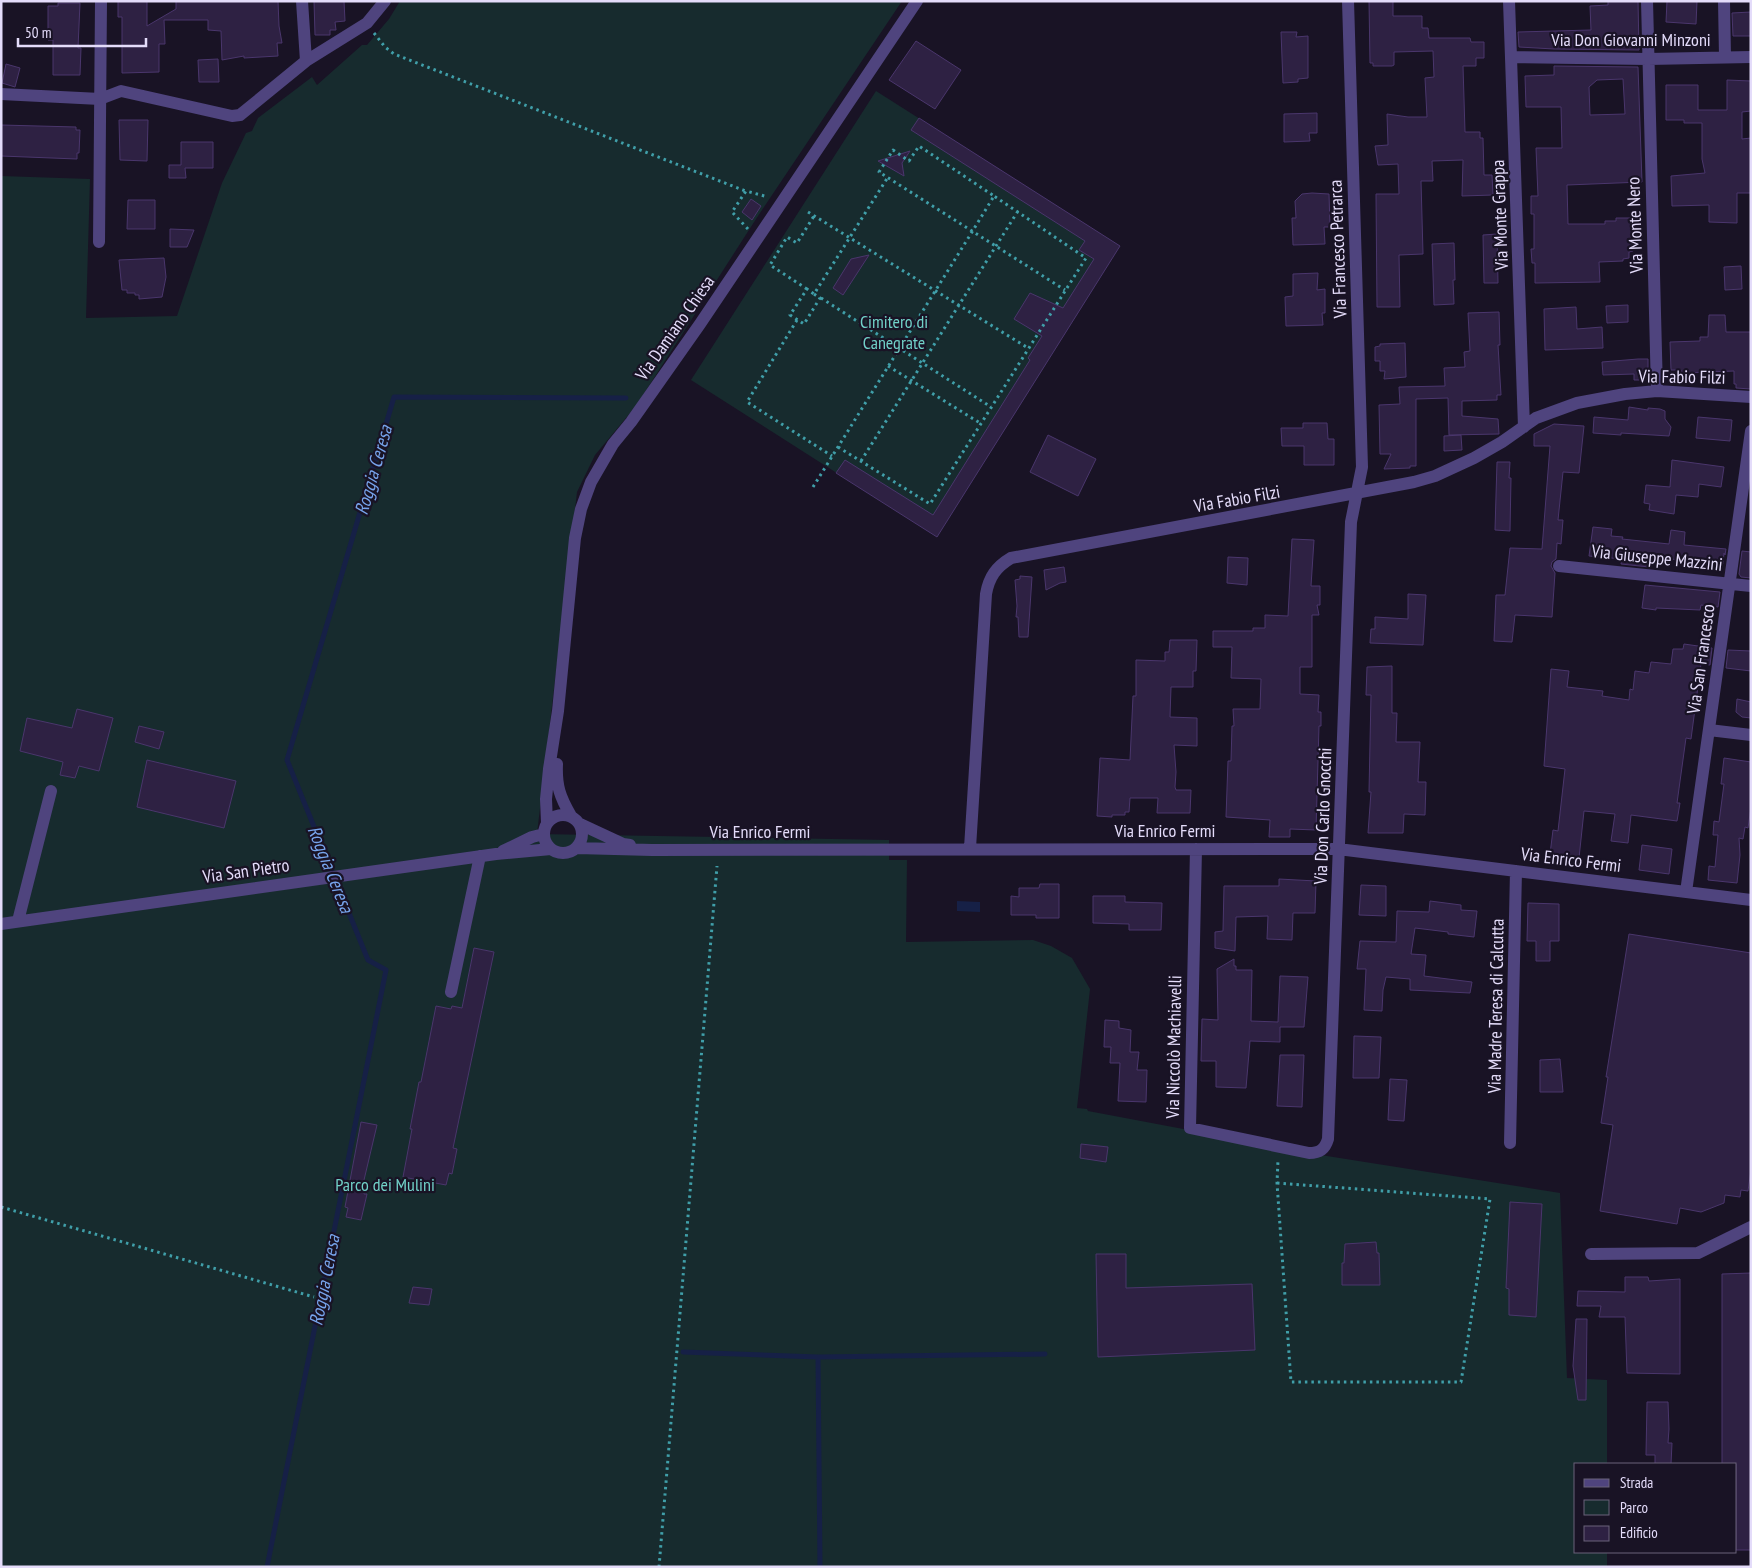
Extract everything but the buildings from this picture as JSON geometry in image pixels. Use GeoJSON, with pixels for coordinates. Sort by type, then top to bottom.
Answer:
{"type":"FeatureCollection","features":[{"type":"Feature","properties":{"kind":"street"},"geometry":{"type":"LineString","coordinates":[[99,242],[101,1]]}},
{"type":"Feature","properties":{"kind":"street"},"geometry":{"type":"LineString","coordinates":[[302,1],[306,61]]}},
{"type":"Feature","properties":{"kind":"street"},"geometry":{"type":"LineString","coordinates":[[1,94],[100,99],[121,91],[232,116],[240,115],[306,61],[367,23],[385,1]]}},
{"type":"Feature","properties":{"kind":"street","name":"Via Damiano Chiesa"},"geometry":{"type":"LineString","coordinates":[[545,829],[549,769],[558,711],[575,538],[581,509],[591,482],[613,444],[631,422],[690,338],[777,202],[917,1]]}},
{"type":"Feature","properties":{"kind":"street","name":"Via Francesco Petrarca"},"geometry":{"type":"LineString","coordinates":[[1348,1],[1362,468],[1357,494]]}},
{"type":"Feature","properties":{"kind":"street","name":"Via Monte Grappa"},"geometry":{"type":"LineString","coordinates":[[1509,1],[1524,427]]}},
{"type":"Feature","properties":{"kind":"street","name":"Via Monte Nero"},"geometry":{"type":"LineString","coordinates":[[1647,1],[1657,391]]}},
{"type":"Feature","properties":{"kind":"street"},"geometry":{"type":"LineString","coordinates":[[1724,1],[1725,58]]}},
{"type":"Feature","properties":{"kind":"street","name":"Via Don Giovanni Minzoni"},"geometry":{"type":"LineString","coordinates":[[1512,57],[1648,59],[1751,57]]}},
{"type":"Feature","properties":{"kind":"street","name":"Via Fabio Filzi"},"geometry":{"type":"LineString","coordinates":[[970,848],[986,594],[991,576],[996,569],[1011,558],[1414,482],[1435,476],[1474,458],[1536,418],[1577,403],[1625,394],[1657,391],[1751,397]]}},
{"type":"Feature","properties":{"kind":"street","name":"Via San Francesco"},"geometry":{"type":"LineString","coordinates":[[1686,892],[1751,431]]}},
{"type":"Feature","properties":{"kind":"street","name":"Via Don Carlo Gnocchi"},"geometry":{"type":"LineString","coordinates":[[1328,1139],[1350,522],[1357,494]]}},
{"type":"Feature","properties":{"kind":"street","name":"Via Giuseppe Mazzini"},"geometry":{"type":"LineString","coordinates":[[1559,566],[1751,586]]}},
{"type":"Feature","properties":{"kind":"street","name":"Via Damiano Chiesa"},"geometry":{"type":"LineString","coordinates":[[558,711],[556,779],[558,792],[576,820]]}},
{"type":"Feature","properties":{"kind":"street"},"geometry":{"type":"LineString","coordinates":[[1709,730],[1751,735]]}},
{"type":"Feature","properties":{"kind":"street"},"geometry":{"type":"LineString","coordinates":[[18,921],[51,791]]}},
{"type":"Feature","properties":{"kind":"street"},"geometry":{"type":"LineString","coordinates":[[576,820],[583,836],[577,848],[562,853],[551,849],[545,840],[545,829],[558,815],[576,820],[623,844],[652,850]]}},
{"type":"Feature","properties":{"kind":"street","name":"Via San Pietro"},"geometry":{"type":"LineString","coordinates":[[496,854],[545,829]]}},
{"type":"Feature","properties":{"kind":"street","name":"Via Enrico Fermi"},"geometry":{"type":"LineString","coordinates":[[577,848],[652,850],[970,848],[1339,850],[1751,900]]}},
{"type":"Feature","properties":{"kind":"street","name":"Via San Pietro"},"geometry":{"type":"LineString","coordinates":[[1,924],[480,856],[551,849]]}},
{"type":"Feature","properties":{"kind":"street","name":"Via Niccolò Machiavelli"},"geometry":{"type":"LineString","coordinates":[[1196,849],[1190,1128],[1278,1147],[1316,1153],[1322,1150],[1328,1139]]}},
{"type":"Feature","properties":{"kind":"street"},"geometry":{"type":"LineString","coordinates":[[451,992],[480,856]]}},
{"type":"Feature","properties":{"kind":"street","name":"Via Madre Teresa di Calcutta"},"geometry":{"type":"LineString","coordinates":[[1510,1143],[1516,871]]}},
{"type":"Feature","properties":{"kind":"street"},"geometry":{"type":"LineString","coordinates":[[1591,1254],[1698,1253],[1751,1226]]}},
{"type":"Feature","properties":{"kind":"path"},"geometry":{"type":"LineString","coordinates":[[367,23],[385,48],[394,54],[777,202]]}},
{"type":"Feature","properties":{"kind":"path"},"geometry":{"type":"LineString","coordinates":[[838,447],[930,504],[1086,258],[919,146],[909,161],[893,150],[879,172],[1065,290]]}},
{"type":"Feature","properties":{"kind":"path"},"geometry":{"type":"LineString","coordinates":[[814,294],[888,177]]}},
{"type":"Feature","properties":{"kind":"path"},"geometry":{"type":"LineString","coordinates":[[746,191],[777,202]]}},
{"type":"Feature","properties":{"kind":"path"},"geometry":{"type":"LineString","coordinates":[[746,191],[732,212],[752,233]]}},
{"type":"Feature","properties":{"kind":"path"},"geometry":{"type":"LineString","coordinates":[[813,487],[994,196]]}},
{"type":"Feature","properties":{"kind":"path"},"geometry":{"type":"LineString","coordinates":[[861,461],[1018,211]]}},
{"type":"Feature","properties":{"kind":"path"},"geometry":{"type":"LineString","coordinates":[[808,212],[1028,348]]}},
{"type":"Feature","properties":{"kind":"path"},"geometry":{"type":"LineString","coordinates":[[814,216],[797,243],[787,237],[770,266],[990,407]]}},
{"type":"Feature","properties":{"kind":"path"},"geometry":{"type":"LineString","coordinates":[[807,289],[790,316],[804,324],[820,298]]}},
{"type":"Feature","properties":{"kind":"path"},"geometry":{"type":"LineString","coordinates":[[797,320],[747,402],[832,456]]}},
{"type":"Feature","properties":{"kind":"path"},"geometry":{"type":"LineString","coordinates":[[888,366],[980,423]]}},
{"type":"Feature","properties":{"kind":"path"},"geometry":{"type":"LineString","coordinates":[[659,1567],[716,866]]}},
{"type":"Feature","properties":{"kind":"path"},"geometry":{"type":"LineString","coordinates":[[1277,1183],[1490,1199],[1461,1382],[1291,1382],[1277,1183],[1278,1147]]}},
{"type":"Feature","properties":{"kind":"path"},"geometry":{"type":"LineString","coordinates":[[1,1207],[314,1298]]}},
{"type":"Feature","properties":{"kind":"green space","name":"Parco dei Mulini"},"geometry":{"type":"Polygon","coordinates":[[[400,1],[902,1],[756,219],[636,406],[595,455],[577,492],[537,834],[889,840],[889,860],[907,860],[906,942],[1033,940],[1051,946],[1072,958],[1090,989],[1077,1108],[1327,1156],[1560,1193],[1567,1378],[1607,1380],[1607,1463],[1574,1463],[1574,1553],[1607,1553],[1607,1567],[1,1567],[1,176],[90,179],[86,318],[177,316],[222,183],[246,133],[252,131],[258,118],[312,77],[317,85],[362,45],[367,45],[389,19],[400,1]]]}},
{"type":"Feature","properties":{"kind":"green space","name":"Cimitero di Canegrate"},"geometry":{"type":"Polygon","coordinates":[[[876,91],[1120,246],[937,537],[691,380],[876,91]]]}},
{"type":"Feature","properties":{"kind":"water"},"geometry":{"type":"Polygon","coordinates":[[[957,901],[980,902],[980,912],[957,911],[957,901]]]}},
{"type":"Feature","properties":{"kind":"waterway","name":"Roggia Ceresa"},"geometry":{"type":"LineString","coordinates":[[267,1567],[386,970],[368,960],[287,760],[394,397],[626,398]]}},
{"type":"Feature","properties":{"kind":"waterway"},"geometry":{"type":"LineString","coordinates":[[683,1352],[818,1357],[1045,1354]]}},
{"type":"Feature","properties":{"kind":"waterway"},"geometry":{"type":"LineString","coordinates":[[818,1357],[820,1567]]}}]}
